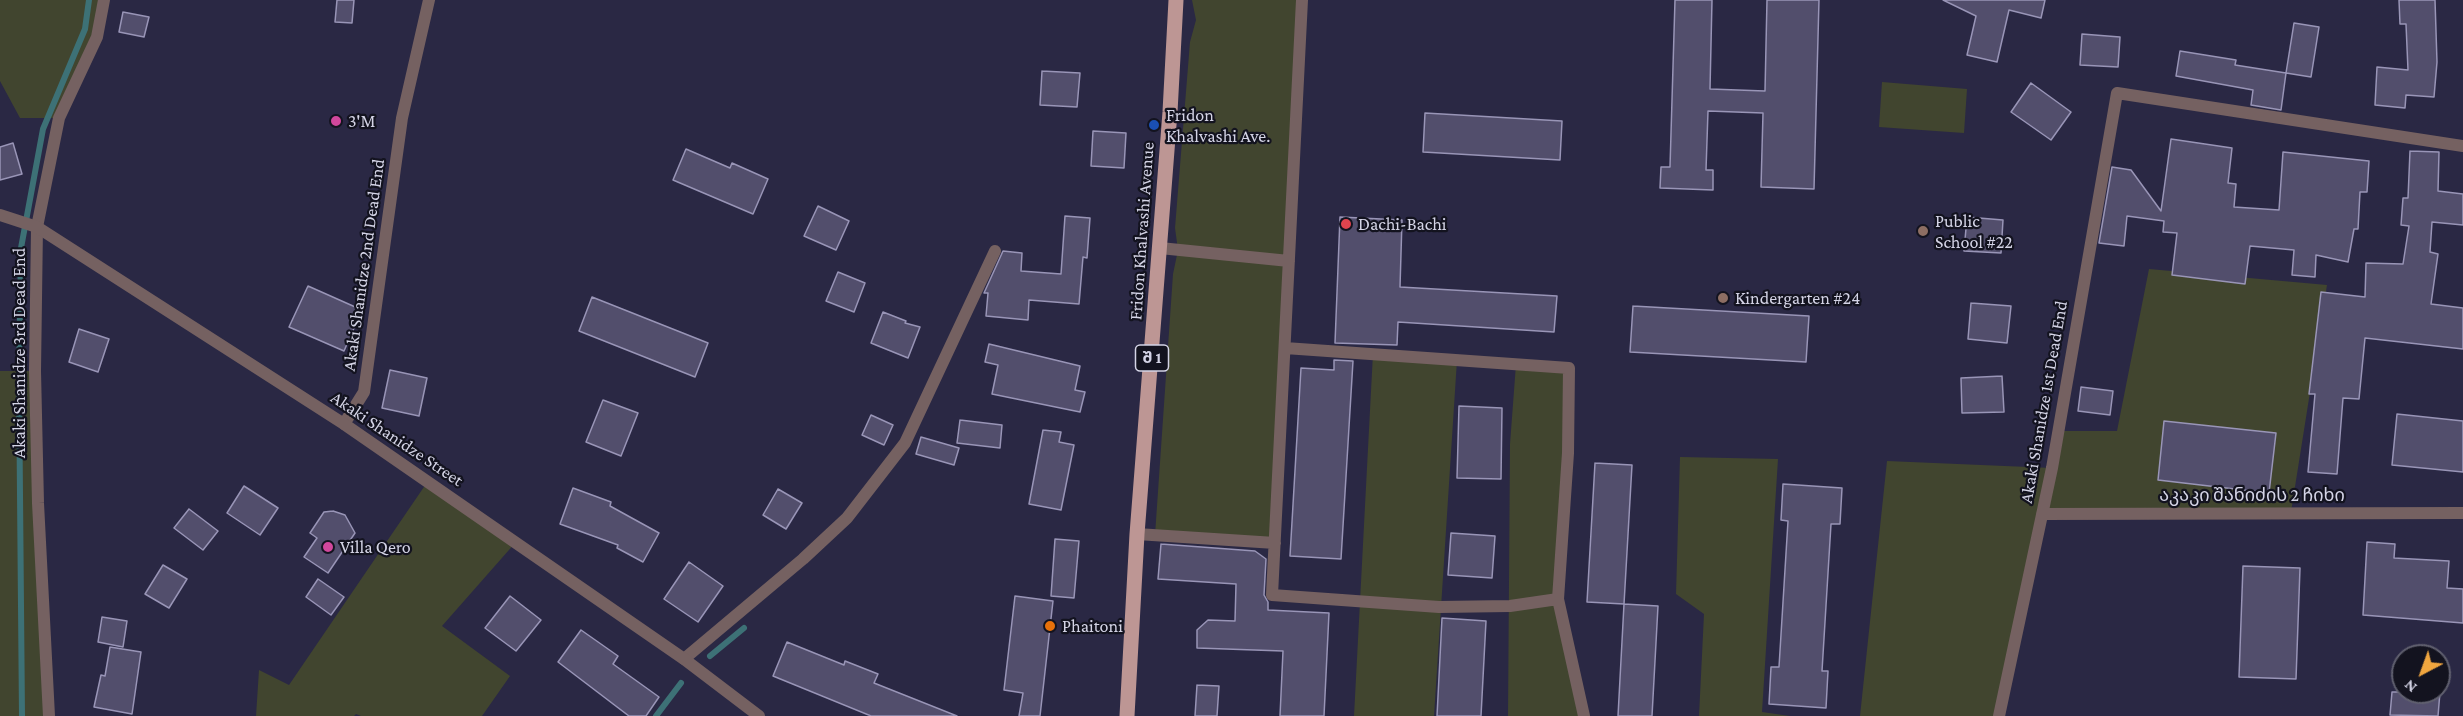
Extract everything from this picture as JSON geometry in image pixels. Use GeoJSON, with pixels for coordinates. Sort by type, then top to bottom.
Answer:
{"type":"FeatureCollection","features":[{"type":"Feature","properties":{"kind":"main road","name":"Fridon Khalvashi Avenue"},"geometry":{"type":"LineString","coordinates":[[1127,716],[1137,534],[1160,248],[1176,0]]}},
{"type":"Feature","properties":{"kind":"street","name":"Akaki Shanidze 3rd Dead End"},"geometry":{"type":"LineString","coordinates":[[49,716],[36,431],[37,227],[59,118],[97,37],[104,0]]}},
{"type":"Feature","properties":{"kind":"street","name":"Akaki Shanidze 2nd Dead End"},"geometry":{"type":"LineString","coordinates":[[344,424],[364,392],[402,118],[429,0]]}},
{"type":"Feature","properties":{"kind":"street"},"geometry":{"type":"LineString","coordinates":[[1302,0],[1272,595],[1439,606],[1510,606],[1558,599]]}},
{"type":"Feature","properties":{"kind":"street","name":"Akaki Shanidze 1st Dead End"},"geometry":{"type":"LineString","coordinates":[[1999,716],[2042,514],[2117,93],[2463,146]]}},
{"type":"Feature","properties":{"kind":"street","name":"Akaki Shanidze Street"},"geometry":{"type":"LineString","coordinates":[[0,215],[37,227],[344,424],[684,659],[759,716]]}},
{"type":"Feature","properties":{"kind":"street"},"geometry":{"type":"LineString","coordinates":[[1160,248],[1289,261]]}},
{"type":"Feature","properties":{"kind":"street"},"geometry":{"type":"LineString","coordinates":[[684,659],[803,559],[847,518],[905,443],[995,251]]}},
{"type":"Feature","properties":{"kind":"street"},"geometry":{"type":"LineString","coordinates":[[1285,348],[1569,368],[1568,453],[1558,599],[1584,716]]}},
{"type":"Feature","properties":{"kind":"street","name":"აკაკი შანიძის 2 ჩიხი"},"geometry":{"type":"LineString","coordinates":[[2042,514],[2463,513]]}},
{"type":"Feature","properties":{"kind":"street"},"geometry":{"type":"LineString","coordinates":[[1137,534],[1275,543]]}},
{"type":"Feature","properties":{"kind":"green space"},"geometry":{"type":"Polygon","coordinates":[[[0,0],[104,0],[97,37],[59,118],[20,118],[0,81],[0,0]]]}},
{"type":"Feature","properties":{"kind":"green space"},"geometry":{"type":"Polygon","coordinates":[[[1192,0],[1302,0],[1275,543],[1155,535],[1173,274],[1178,250],[1175,228],[1190,42],[1196,20],[1192,0]]]}},
{"type":"Feature","properties":{"kind":"green space"},"geometry":{"type":"Polygon","coordinates":[[[1882,82],[1967,89],[1964,133],[1879,127],[1882,82]]]}},
{"type":"Feature","properties":{"kind":"green space"},"geometry":{"type":"Polygon","coordinates":[[[2149,269],[2327,285],[2291,512],[2042,514],[1999,716],[1860,716],[1887,461],[2052,468],[2058,431],[2117,431],[2149,269]]]}},
{"type":"Feature","properties":{"kind":"green space"},"geometry":{"type":"Polygon","coordinates":[[[1373,353],[1457,360],[1434,716],[1354,716],[1373,353]]]}},
{"type":"Feature","properties":{"kind":"green space"},"geometry":{"type":"Polygon","coordinates":[[[1516,364],[1569,368],[1558,599],[1584,716],[1508,716],[1510,444],[1516,364]]]}},
{"type":"Feature","properties":{"kind":"green space"},"geometry":{"type":"Polygon","coordinates":[[[0,371],[35,371],[49,716],[0,716],[0,371]]]}},
{"type":"Feature","properties":{"kind":"green space"},"geometry":{"type":"Polygon","coordinates":[[[1680,457],[1778,459],[1762,712],[1790,716],[1699,716],[1704,614],[1676,594],[1680,457]]]}},
{"type":"Feature","properties":{"kind":"green space"},"geometry":{"type":"Polygon","coordinates":[[[428,481],[516,542],[442,626],[510,676],[482,716],[361,716],[356,714],[354,716],[256,716],[259,670],[289,685],[428,481]]]}},
{"type":"Feature","properties":{"kind":"building"},"geometry":{"type":"Polygon","coordinates":[[[337,0],[354,0],[352,23],[335,22],[337,0]]]}},
{"type":"Feature","properties":{"kind":"building"},"geometry":{"type":"Polygon","coordinates":[[[1675,0],[1712,0],[1710,89],[1765,91],[1767,0],[1819,0],[1814,189],[1761,187],[1763,113],[1708,111],[1706,170],[1713,170],[1713,190],[1660,188],[1661,167],[1670,167],[1675,0]]]}},
{"type":"Feature","properties":{"kind":"building"},"geometry":{"type":"Polygon","coordinates":[[[1943,0],[2045,0],[2041,18],[2009,10],[1997,62],[1967,55],[1976,16],[1943,0]]]}},
{"type":"Feature","properties":{"kind":"building"},"geometry":{"type":"Polygon","coordinates":[[[2399,0],[2435,0],[2437,62],[2434,97],[2406,95],[2405,108],[2375,105],[2377,67],[2408,70],[2406,24],[2400,24],[2399,0]]]}},
{"type":"Feature","properties":{"kind":"building"},"geometry":{"type":"Polygon","coordinates":[[[123,12],[149,17],[144,37],[119,32],[123,12]]]}},
{"type":"Feature","properties":{"kind":"building"},"geometry":{"type":"Polygon","coordinates":[[[2294,23],[2319,27],[2311,77],[2286,73],[2294,23]]]}},
{"type":"Feature","properties":{"kind":"building"},"geometry":{"type":"Polygon","coordinates":[[[2082,34],[2120,37],[2118,67],[2080,65],[2082,34]]]}},
{"type":"Feature","properties":{"kind":"building"},"geometry":{"type":"Polygon","coordinates":[[[2180,51],[2236,60],[2235,65],[2286,73],[2281,110],[2251,105],[2253,90],[2176,76],[2180,51]]]}},
{"type":"Feature","properties":{"kind":"building"},"geometry":{"type":"Polygon","coordinates":[[[1042,71],[1080,73],[1077,107],[1040,105],[1042,71]]]}},
{"type":"Feature","properties":{"kind":"building"},"geometry":{"type":"Polygon","coordinates":[[[2031,83],[2071,112],[2051,140],[2011,112],[2031,83]]]}},
{"type":"Feature","properties":{"kind":"building"},"geometry":{"type":"Polygon","coordinates":[[[1425,113],[1562,121],[1560,160],[1423,152],[1425,113]]]}},
{"type":"Feature","properties":{"kind":"building"},"geometry":{"type":"Polygon","coordinates":[[[1093,131],[1126,133],[1124,168],[1091,166],[1093,131]]]}},
{"type":"Feature","properties":{"kind":"building"},"geometry":{"type":"Polygon","coordinates":[[[2171,139],[2232,148],[2228,183],[2236,184],[2234,207],[2279,210],[2283,152],[2369,161],[2367,192],[2360,192],[2358,229],[2354,229],[2348,262],[2316,255],[2315,277],[2292,275],[2294,250],[2250,246],[2245,284],[2172,275],[2177,233],[2163,232],[2164,221],[2127,216],[2124,246],[2099,243],[2112,167],[2131,170],[2161,211],[2171,139]]]}},
{"type":"Feature","properties":{"kind":"building"},"geometry":{"type":"Polygon","coordinates":[[[13,143],[22,174],[0,180],[0,147],[13,143]]]}},
{"type":"Feature","properties":{"kind":"building"},"geometry":{"type":"Polygon","coordinates":[[[686,149],[730,168],[732,163],[768,179],[753,214],[673,180],[686,149]]]}},
{"type":"Feature","properties":{"kind":"building"},"geometry":{"type":"Polygon","coordinates":[[[2410,151],[2439,152],[2438,191],[2463,194],[2463,225],[2432,222],[2430,252],[2438,254],[2431,304],[2463,308],[2463,349],[2365,338],[2359,399],[2343,398],[2337,474],[2308,472],[2315,394],[2309,394],[2321,292],[2365,297],[2366,263],[2403,264],[2409,226],[2401,225],[2403,198],[2408,198],[2410,151]]]}},
{"type":"Feature","properties":{"kind":"building"},"geometry":{"type":"Polygon","coordinates":[[[818,206],[849,221],[836,250],[804,236],[818,206]]]}},
{"type":"Feature","properties":{"kind":"building"},"geometry":{"type":"Polygon","coordinates":[[[1065,216],[1090,218],[1087,258],[1083,257],[1079,304],[1029,300],[1028,320],[986,316],[988,293],[984,293],[1003,251],[1022,253],[1021,271],[1061,274],[1065,216]]]}},
{"type":"Feature","properties":{"kind":"building"},"geometry":{"type":"Polygon","coordinates":[[[1340,217],[1402,220],[1400,287],[1557,296],[1554,332],[1398,322],[1397,345],[1335,343],[1340,217]]]}},
{"type":"Feature","properties":{"kind":"building"},"geometry":{"type":"Polygon","coordinates":[[[1967,217],[2003,220],[2001,253],[1964,251],[1967,217]]]}},
{"type":"Feature","properties":{"kind":"building"},"geometry":{"type":"Polygon","coordinates":[[[838,272],[865,283],[854,312],[826,301],[838,272]]]}},
{"type":"Feature","properties":{"kind":"building"},"geometry":{"type":"Polygon","coordinates":[[[308,286],[362,310],[344,351],[289,327],[308,286]]]}},
{"type":"Feature","properties":{"kind":"building"},"geometry":{"type":"Polygon","coordinates":[[[592,297],[708,343],[695,377],[579,331],[592,297]]]}},
{"type":"Feature","properties":{"kind":"building"},"geometry":{"type":"Polygon","coordinates":[[[1971,303],[2011,306],[2007,343],[1968,339],[1971,303]]]}},
{"type":"Feature","properties":{"kind":"building"},"geometry":{"type":"Polygon","coordinates":[[[1633,306],[1809,316],[1806,362],[1630,352],[1633,306]]]}},
{"type":"Feature","properties":{"kind":"building"},"geometry":{"type":"Polygon","coordinates":[[[883,312],[906,321],[905,323],[920,327],[908,358],[871,343],[883,312]]]}},
{"type":"Feature","properties":{"kind":"building"},"geometry":{"type":"Polygon","coordinates":[[[79,329],[109,339],[98,372],[69,362],[79,329]]]}},
{"type":"Feature","properties":{"kind":"building"},"geometry":{"type":"Polygon","coordinates":[[[989,344],[1080,366],[1075,390],[1085,392],[1080,412],[992,394],[998,365],[985,362],[989,344]]]}},
{"type":"Feature","properties":{"kind":"building"},"geometry":{"type":"Polygon","coordinates":[[[1334,360],[1353,361],[1341,559],[1290,556],[1301,368],[1334,370],[1334,360]]]}},
{"type":"Feature","properties":{"kind":"building"},"geometry":{"type":"Polygon","coordinates":[[[390,370],[427,378],[419,416],[382,408],[390,370]]]}},
{"type":"Feature","properties":{"kind":"building"},"geometry":{"type":"Polygon","coordinates":[[[2002,376],[2004,412],[1962,413],[1961,378],[2002,376]]]}},
{"type":"Feature","properties":{"kind":"building"},"geometry":{"type":"Polygon","coordinates":[[[2081,387],[2113,391],[2110,415],[2078,411],[2081,387]]]}},
{"type":"Feature","properties":{"kind":"building"},"geometry":{"type":"Polygon","coordinates":[[[603,400],[638,413],[621,456],[586,442],[603,400]]]}},
{"type":"Feature","properties":{"kind":"building"},"geometry":{"type":"Polygon","coordinates":[[[1459,406],[1502,408],[1501,479],[1457,478],[1459,406]]]}},
{"type":"Feature","properties":{"kind":"building"},"geometry":{"type":"Polygon","coordinates":[[[2397,414],[2463,421],[2463,472],[2392,465],[2397,414]]]}},
{"type":"Feature","properties":{"kind":"building"},"geometry":{"type":"Polygon","coordinates":[[[871,415],[893,425],[884,445],[862,435],[871,415]]]}},
{"type":"Feature","properties":{"kind":"building"},"geometry":{"type":"Polygon","coordinates":[[[960,420],[1002,425],[1000,448],[957,443],[960,420]]]}},
{"type":"Feature","properties":{"kind":"building"},"geometry":{"type":"Polygon","coordinates":[[[2164,421],[2276,433],[2269,493],[2158,480],[2164,421]]]}},
{"type":"Feature","properties":{"kind":"building"},"geometry":{"type":"Polygon","coordinates":[[[1043,430],[1061,432],[1059,442],[1074,445],[1061,510],[1029,504],[1043,430]]]}},
{"type":"Feature","properties":{"kind":"building"},"geometry":{"type":"Polygon","coordinates":[[[921,437],[959,448],[954,465],[916,454],[921,437]]]}},
{"type":"Feature","properties":{"kind":"building"},"geometry":{"type":"Polygon","coordinates":[[[1595,463],[1632,465],[1624,604],[1587,602],[1595,463]]]}},
{"type":"Feature","properties":{"kind":"building"},"geometry":{"type":"Polygon","coordinates":[[[1783,484],[1842,488],[1840,524],[1831,524],[1822,671],[1828,671],[1826,708],[1769,704],[1771,667],[1779,667],[1788,521],[1781,520],[1783,484]]]}},
{"type":"Feature","properties":{"kind":"building"},"geometry":{"type":"Polygon","coordinates":[[[244,486],[278,508],[260,535],[227,513],[244,486]]]}},
{"type":"Feature","properties":{"kind":"building"},"geometry":{"type":"Polygon","coordinates":[[[573,488],[611,502],[610,506],[659,533],[643,562],[617,548],[618,545],[560,524],[573,488]]]}},
{"type":"Feature","properties":{"kind":"building"},"geometry":{"type":"Polygon","coordinates":[[[778,489],[802,503],[786,529],[763,515],[778,489]]]}},
{"type":"Feature","properties":{"kind":"building"},"geometry":{"type":"Polygon","coordinates":[[[189,509],[218,531],[203,550],[174,528],[189,509]]]}},
{"type":"Feature","properties":{"kind":"building","name":"Villa Qero"},"geometry":{"type":"Polygon","coordinates":[[[333,511],[345,515],[355,533],[328,573],[304,557],[317,538],[310,533],[324,512],[333,511]]]}},
{"type":"Feature","properties":{"kind":"building"},"geometry":{"type":"Polygon","coordinates":[[[1451,533],[1495,536],[1492,578],[1448,575],[1451,533]]]}},
{"type":"Feature","properties":{"kind":"building"},"geometry":{"type":"Polygon","coordinates":[[[1055,539],[1079,541],[1074,598],[1051,596],[1055,539]]]}},
{"type":"Feature","properties":{"kind":"building"},"geometry":{"type":"Polygon","coordinates":[[[2367,542],[2395,544],[2394,558],[2449,561],[2447,588],[2463,589],[2463,623],[2363,615],[2367,542]]]}},
{"type":"Feature","properties":{"kind":"building"},"geometry":{"type":"Polygon","coordinates":[[[1161,544],[1255,551],[1266,559],[1264,595],[1268,602],[1268,610],[1329,613],[1324,716],[1280,716],[1283,651],[1197,648],[1197,630],[1208,620],[1235,621],[1236,584],[1158,579],[1161,544]]]}},
{"type":"Feature","properties":{"kind":"building"},"geometry":{"type":"Polygon","coordinates":[[[689,562],[723,586],[698,622],[664,599],[689,562]]]}},
{"type":"Feature","properties":{"kind":"building"},"geometry":{"type":"Polygon","coordinates":[[[163,565],[187,579],[169,608],[145,594],[163,565]]]}},
{"type":"Feature","properties":{"kind":"building"},"geometry":{"type":"Polygon","coordinates":[[[2243,566],[2300,568],[2296,679],[2239,677],[2243,566]]]}},
{"type":"Feature","properties":{"kind":"building"},"geometry":{"type":"Polygon","coordinates":[[[318,579],[344,597],[331,615],[306,597],[318,579]]]}},
{"type":"Feature","properties":{"kind":"building"},"geometry":{"type":"Polygon","coordinates":[[[510,596],[541,620],[516,651],[485,628],[510,596]]]}},
{"type":"Feature","properties":{"kind":"building"},"geometry":{"type":"Polygon","coordinates":[[[1015,596],[1053,601],[1040,716],[1019,716],[1023,693],[1004,690],[1015,596]]]}},
{"type":"Feature","properties":{"kind":"building"},"geometry":{"type":"Polygon","coordinates":[[[1624,604],[1658,606],[1652,716],[1618,716],[1624,604]]]}},
{"type":"Feature","properties":{"kind":"building"},"geometry":{"type":"Polygon","coordinates":[[[102,617],[127,621],[123,647],[98,642],[102,617]]]}},
{"type":"Feature","properties":{"kind":"building"},"geometry":{"type":"Polygon","coordinates":[[[1442,618],[1486,621],[1481,716],[1437,716],[1442,618]]]}},
{"type":"Feature","properties":{"kind":"building"},"geometry":{"type":"Polygon","coordinates":[[[581,630],[618,656],[613,664],[659,697],[646,716],[629,716],[558,662],[581,630]]]}},
{"type":"Feature","properties":{"kind":"building"},"geometry":{"type":"Polygon","coordinates":[[[787,642],[844,665],[845,661],[878,674],[874,683],[957,716],[871,716],[773,676],[787,642]]]}},
{"type":"Feature","properties":{"kind":"building"},"geometry":{"type":"Polygon","coordinates":[[[110,647],[141,652],[132,714],[94,707],[101,675],[105,676],[110,647]]]}},
{"type":"Feature","properties":{"kind":"building"},"geometry":{"type":"Polygon","coordinates":[[[1197,685],[1219,686],[1217,716],[1195,716],[1197,685]]]}},
{"type":"Feature","properties":{"kind":"building"},"geometry":{"type":"Polygon","coordinates":[[[2391,704],[2439,704],[2438,716],[2390,715],[2391,704]]]}},
{"type":"Feature","properties":{"kind":"waterway"},"geometry":{"type":"LineString","coordinates":[[22,716],[19,383],[21,248],[43,129],[85,29],[89,0]]}},
{"type":"Feature","properties":{"kind":"waterway"},"geometry":{"type":"LineString","coordinates":[[710,656],[744,628]]}},
{"type":"Feature","properties":{"kind":"waterway"},"geometry":{"type":"LineString","coordinates":[[656,716],[681,683]]}},
{"type":"Feature","properties":{"kind":"place","name":"3'M"},"geometry":{"type":"Point","coordinates":[336,121]}},
{"type":"Feature","properties":{"kind":"place","name":"Fridon Khalvashi Ave."},"geometry":{"type":"Point","coordinates":[1154,125]}},
{"type":"Feature","properties":{"kind":"place","name":"Dachi-Bachi"},"geometry":{"type":"Point","coordinates":[1346,224]}},
{"type":"Feature","properties":{"kind":"place","name":"Public School #22"},"geometry":{"type":"Point","coordinates":[1923,231]}},
{"type":"Feature","properties":{"kind":"place","name":"Kindergarten #24"},"geometry":{"type":"Point","coordinates":[1723,298]}},
{"type":"Feature","properties":{"kind":"place","name":"Villa Qero"},"geometry":{"type":"Point","coordinates":[328,547]}},
{"type":"Feature","properties":{"kind":"place","name":"Phaitoni"},"geometry":{"type":"Point","coordinates":[1050,626]}}]}
